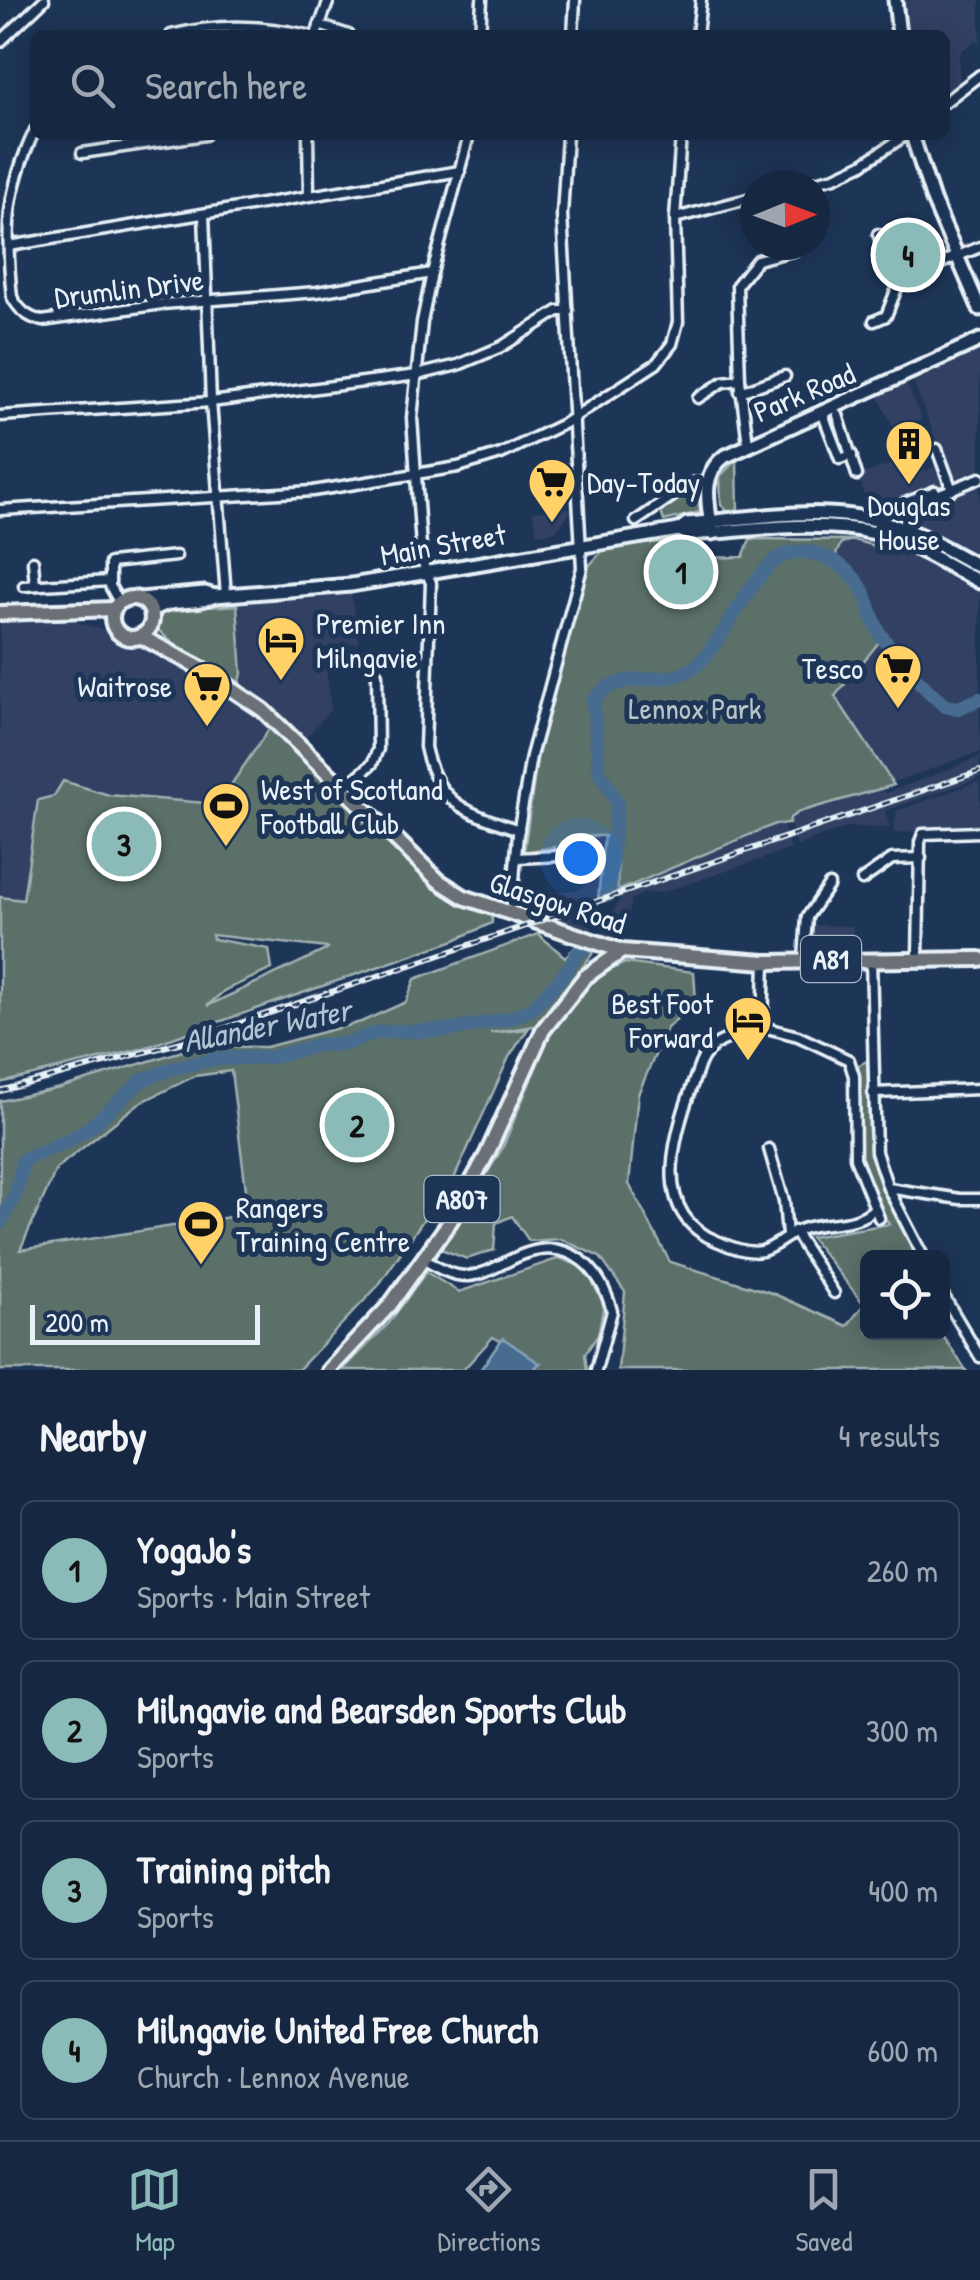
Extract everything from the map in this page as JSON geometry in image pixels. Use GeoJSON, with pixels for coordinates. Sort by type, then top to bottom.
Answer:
{"type":"FeatureCollection","features":[{"type":"Feature","properties":{"kind":"main road"},"geometry":{"type":"LineString","coordinates":[[895,0],[898,30]]}},
{"type":"Feature","properties":{"kind":"main road"},"geometry":{"type":"LineString","coordinates":[[911,140],[980,309]]}},
{"type":"Feature","properties":{"kind":"main road","name":"Park Road"},"geometry":{"type":"LineString","coordinates":[[707,482],[718,461],[748,444],[980,340]]}},
{"type":"Feature","properties":{"kind":"main road"},"geometry":{"type":"LineString","coordinates":[[707,482],[712,527]]}},
{"type":"Feature","properties":{"kind":"main road","name":"Main Street"},"geometry":{"type":"LineString","coordinates":[[147,625],[162,602],[351,586],[679,530],[687,524],[838,528],[913,540]]}},
{"type":"Feature","properties":{"kind":"main road"},"geometry":{"type":"LineString","coordinates":[[913,540],[980,568]]}},
{"type":"Feature","properties":{"kind":"main road"},"geometry":{"type":"LineString","coordinates":[[913,540],[980,582]]}},
{"type":"Feature","properties":{"kind":"main road","name":"Main Street"},"geometry":{"type":"LineString","coordinates":[[140,600],[205,592],[220,596]]}},
{"type":"Feature","properties":{"kind":"main road"},"geometry":{"type":"LineString","coordinates":[[0,613],[115,611],[131,598],[140,600]]}},
{"type":"Feature","properties":{"kind":"main road","name":"A81"},"geometry":{"type":"LineString","coordinates":[[115,611],[122,636],[147,625],[140,600]]}},
{"type":"Feature","properties":{"kind":"main road","name":"Glasgow Road"},"geometry":{"type":"LineString","coordinates":[[147,625],[155,642],[244,695],[452,892],[622,951],[765,962],[980,959]]}},
{"type":"Feature","properties":{"kind":"main road","name":"A807"},"geometry":{"type":"LineString","coordinates":[[329,1370],[390,1305],[425,1260],[488,1154],[535,1043],[584,977],[622,951]]}},
{"type":"Feature","properties":{"kind":"street"},"geometry":{"type":"LineString","coordinates":[[0,42],[44,0]]}},
{"type":"Feature","properties":{"kind":"street"},"geometry":{"type":"LineString","coordinates":[[318,30],[329,0]]}},
{"type":"Feature","properties":{"kind":"street"},"geometry":{"type":"LineString","coordinates":[[480,30],[482,0]]}},
{"type":"Feature","properties":{"kind":"street"},"geometry":{"type":"LineString","coordinates":[[574,30],[575,0]]}},
{"type":"Feature","properties":{"kind":"street"},"geometry":{"type":"LineString","coordinates":[[698,30],[701,0]]}},
{"type":"Feature","properties":{"kind":"street"},"geometry":{"type":"LineString","coordinates":[[319,25],[334,30]]}},
{"type":"Feature","properties":{"kind":"street"},"geometry":{"type":"LineString","coordinates":[[193,30],[247,26],[274,30]]}},
{"type":"Feature","properties":{"kind":"street"},"geometry":{"type":"LineString","coordinates":[[950,98],[980,74]]}},
{"type":"Feature","properties":{"kind":"street","name":"Drumlin Drive"},"geometry":{"type":"LineString","coordinates":[[31,140],[12,190],[12,297],[24,313],[42,321],[317,292],[432,273]]}},
{"type":"Feature","properties":{"kind":"street"},"geometry":{"type":"LineString","coordinates":[[131,146],[133,140]]}},
{"type":"Feature","properties":{"kind":"street"},"geometry":{"type":"LineString","coordinates":[[82,153],[171,140]]}},
{"type":"Feature","properties":{"kind":"street"},"geometry":{"type":"LineString","coordinates":[[308,140],[309,196]]}},
{"type":"Feature","properties":{"kind":"street"},"geometry":{"type":"LineString","coordinates":[[468,140],[424,306],[412,418],[422,561],[431,583],[425,747],[430,770],[454,804],[518,830]]}},
{"type":"Feature","properties":{"kind":"street"},"geometry":{"type":"LineString","coordinates":[[512,903],[518,830],[531,756],[582,568],[562,215],[567,140]]}},
{"type":"Feature","properties":{"kind":"street"},"geometry":{"type":"LineString","coordinates":[[0,510],[313,491],[458,467],[502,454],[575,417],[656,364],[672,344],[678,322],[675,218],[681,140]]}},
{"type":"Feature","properties":{"kind":"street"},"geometry":{"type":"LineString","coordinates":[[830,178],[861,165],[901,140]]}},
{"type":"Feature","properties":{"kind":"street"},"geometry":{"type":"LineString","coordinates":[[9,246],[460,171]]}},
{"type":"Feature","properties":{"kind":"street"},"geometry":{"type":"LineString","coordinates":[[675,218],[740,202]]}},
{"type":"Feature","properties":{"kind":"street"},"geometry":{"type":"LineString","coordinates":[[204,214],[220,596]]}},
{"type":"Feature","properties":{"kind":"street"},"geometry":{"type":"LineString","coordinates":[[878,234],[894,274],[902,281]]}},
{"type":"Feature","properties":{"kind":"street"},"geometry":{"type":"LineString","coordinates":[[874,321],[888,320],[902,281],[980,247]]}},
{"type":"Feature","properties":{"kind":"street"},"geometry":{"type":"LineString","coordinates":[[748,444],[740,392],[738,280],[759,260]]}},
{"type":"Feature","properties":{"kind":"street"},"geometry":{"type":"LineString","coordinates":[[0,416],[211,402],[417,375],[501,347],[558,311],[568,311]]}},
{"type":"Feature","properties":{"kind":"street"},"geometry":{"type":"LineString","coordinates":[[740,392],[785,376]]}},
{"type":"Feature","properties":{"kind":"street"},"geometry":{"type":"LineString","coordinates":[[698,398],[723,382],[740,380]]}},
{"type":"Feature","properties":{"kind":"street"},"geometry":{"type":"LineString","coordinates":[[822,412],[840,459],[852,454]]}},
{"type":"Feature","properties":{"kind":"street"},"geometry":{"type":"LineString","coordinates":[[838,415],[857,475]]}},
{"type":"Feature","properties":{"kind":"street"},"geometry":{"type":"LineString","coordinates":[[937,449],[952,490]]}},
{"type":"Feature","properties":{"kind":"street"},"geometry":{"type":"LineString","coordinates":[[903,504],[935,490],[938,497],[980,478]]}},
{"type":"Feature","properties":{"kind":"street"},"geometry":{"type":"LineString","coordinates":[[636,522],[692,484],[707,482]]}},
{"type":"Feature","properties":{"kind":"street"},"geometry":{"type":"LineString","coordinates":[[115,611],[109,567],[115,560],[176,556]]}},
{"type":"Feature","properties":{"kind":"street"},"geometry":{"type":"LineString","coordinates":[[33,561],[35,585]]}},
{"type":"Feature","properties":{"kind":"street"},"geometry":{"type":"LineString","coordinates":[[24,586],[110,581]]}},
{"type":"Feature","properties":{"kind":"street"},"geometry":{"type":"LineString","coordinates":[[344,788],[372,764],[378,749],[377,674]]}},
{"type":"Feature","properties":{"kind":"street"},"geometry":{"type":"LineString","coordinates":[[918,959],[923,834],[980,832]]}},
{"type":"Feature","properties":{"kind":"street"},"geometry":{"type":"LineString","coordinates":[[565,844],[565,856]]}},
{"type":"Feature","properties":{"kind":"street"},"geometry":{"type":"LineString","coordinates":[[516,858],[582,855]]}},
{"type":"Feature","properties":{"kind":"street"},"geometry":{"type":"LineString","coordinates":[[862,880],[892,860],[921,858]]}},
{"type":"Feature","properties":{"kind":"street"},"geometry":{"type":"LineString","coordinates":[[804,960],[807,917],[829,885]]}},
{"type":"Feature","properties":{"kind":"street"},"geometry":{"type":"LineString","coordinates":[[872,959],[876,1152],[888,1188],[920,1250]]}},
{"type":"Feature","properties":{"kind":"street"},"geometry":{"type":"LineString","coordinates":[[762,1027],[765,962]]}},
{"type":"Feature","properties":{"kind":"street"},"geometry":{"type":"LineString","coordinates":[[875,1208],[860,1219],[815,1225],[790,1234],[762,1250],[742,1250],[718,1242],[690,1225],[677,1204],[674,1189],[675,1136],[704,1054],[714,1044],[762,1027],[798,1036],[849,1060],[854,1076],[855,1158],[875,1208],[879,1218]]}},
{"type":"Feature","properties":{"kind":"street"},"geometry":{"type":"LineString","coordinates":[[873,1093],[980,1089]]}},
{"type":"Feature","properties":{"kind":"street"},"geometry":{"type":"LineString","coordinates":[[768,1149],[790,1234],[834,1293]]}},
{"type":"Feature","properties":{"kind":"street"},"geometry":{"type":"LineString","coordinates":[[888,1188],[950,1198],[980,1198]]}},
{"type":"Feature","properties":{"kind":"street"},"geometry":{"type":"LineString","coordinates":[[425,1260],[450,1274],[466,1276],[541,1249],[556,1248],[574,1254],[592,1268],[612,1311],[596,1370]]}},
{"type":"Feature","properties":{"kind":"street"},"geometry":{"type":"LineString","coordinates":[[950,1306],[980,1356]]}},
{"type":"Feature","properties":{"kind":"shaded area"},"geometry":{"type":"Polygon","coordinates":[[[905,0],[980,0],[980,43],[976,41],[962,50],[960,83],[950,91],[950,30],[908,30],[905,0]]]}},
{"type":"Feature","properties":{"kind":"shaded area"},"geometry":{"type":"Polygon","coordinates":[[[980,349],[980,752],[894,782],[834,696],[880,641],[835,557],[841,543],[853,540],[857,510],[867,509],[859,475],[907,459],[914,475],[945,463],[911,376],[980,349]]]}},
{"type":"Feature","properties":{"kind":"shaded area"},"geometry":{"type":"Polygon","coordinates":[[[906,383],[922,419],[895,430],[878,396],[906,383]]]}},
{"type":"Feature","properties":{"kind":"shaded area"},"geometry":{"type":"Polygon","coordinates":[[[570,508],[555,532],[537,534],[533,511],[570,508]]]}},
{"type":"Feature","properties":{"kind":"shaded area"},"geometry":{"type":"Polygon","coordinates":[[[349,579],[359,643],[324,648],[331,709],[302,742],[240,682],[236,590],[349,579]]]}},
{"type":"Feature","properties":{"kind":"shaded area"},"geometry":{"type":"Polygon","coordinates":[[[59,617],[108,631],[148,649],[271,726],[219,804],[109,795],[63,781],[54,796],[38,800],[23,900],[0,897],[0,619],[59,617]]]}},
{"type":"Feature","properties":{"kind":"shaded area"},"geometry":{"type":"Polygon","coordinates":[[[980,757],[980,778],[885,811],[890,828],[847,827],[797,846],[789,821],[799,813],[880,789],[886,793],[980,757]]]}},
{"type":"Feature","properties":{"kind":"shaded area"},"geometry":{"type":"Polygon","coordinates":[[[980,781],[980,829],[894,833],[896,811],[980,781]]]}},
{"type":"Feature","properties":{"kind":"shaded area"},"geometry":{"type":"Polygon","coordinates":[[[775,824],[783,826],[791,849],[661,893],[645,893],[632,899],[623,941],[601,935],[620,898],[618,891],[775,824]]]}},
{"type":"Feature","properties":{"kind":"shaded area"},"geometry":{"type":"Polygon","coordinates":[[[581,836],[604,836],[598,899],[592,901],[594,907],[598,906],[590,932],[519,907],[519,900],[536,892],[585,886],[581,836]]]}},
{"type":"Feature","properties":{"kind":"shaded area"},"geometry":{"type":"Polygon","coordinates":[[[604,836],[616,842],[618,891],[598,899],[604,836]]]}},
{"type":"Feature","properties":{"kind":"shaded area"},"geometry":{"type":"Polygon","coordinates":[[[812,925],[853,926],[853,949],[809,949],[812,925]]]}},
{"type":"Feature","properties":{"kind":"shaded area"},"geometry":{"type":"Polygon","coordinates":[[[503,1338],[540,1363],[533,1370],[480,1370],[503,1338]]]}},
{"type":"Feature","properties":{"kind":"green space"},"geometry":{"type":"Polygon","coordinates":[[[737,459],[738,511],[728,512],[721,505],[720,476],[737,459]]]}},
{"type":"Feature","properties":{"kind":"green space"},"geometry":{"type":"Polygon","coordinates":[[[693,488],[698,489],[700,512],[664,521],[661,512],[693,488]]]}},
{"type":"Feature","properties":{"kind":"green space","name":"Lennox Park"},"geometry":{"type":"Polygon","coordinates":[[[691,538],[696,558],[743,557],[750,539],[853,540],[841,543],[835,557],[862,580],[880,641],[835,696],[894,785],[799,812],[790,818],[789,824],[775,824],[618,891],[616,841],[604,836],[582,836],[585,865],[581,866],[580,845],[573,851],[568,842],[562,842],[561,850],[555,853],[554,847],[524,852],[537,759],[587,568],[604,549],[691,538]]]}},
{"type":"Feature","properties":{"kind":"green space"},"geometry":{"type":"Polygon","coordinates":[[[237,605],[240,682],[179,649],[157,629],[158,613],[163,610],[237,605]]]}},
{"type":"Feature","properties":{"kind":"green space","name":"West of Scotland Football Club"},"geometry":{"type":"Polygon","coordinates":[[[271,726],[443,891],[461,905],[492,915],[492,923],[455,940],[141,1049],[0,1083],[0,897],[23,900],[38,800],[54,796],[63,781],[109,795],[218,804],[271,726]],[[212,935],[213,939],[269,949],[272,969],[225,990],[207,1006],[328,949],[212,935]]]}},
{"type":"Feature","properties":{"kind":"green space"},"geometry":{"type":"Polygon","coordinates":[[[538,934],[565,957],[579,944],[596,949],[540,1025],[490,1033],[528,1029],[509,1057],[452,1183],[426,1187],[441,1194],[378,1286],[298,1370],[0,1370],[0,1101],[60,1088],[199,1046],[266,1047],[361,1022],[406,1002],[415,979],[538,934]],[[231,1071],[195,1076],[138,1104],[57,1168],[20,1250],[249,1214],[231,1071]]]}},
{"type":"Feature","properties":{"kind":"green space"},"geometry":{"type":"Polygon","coordinates":[[[625,963],[694,972],[696,1001],[667,1028],[638,1094],[629,1184],[670,1262],[772,1293],[847,1326],[860,1309],[860,1340],[946,1340],[966,1370],[618,1370],[625,1292],[600,1257],[561,1239],[529,1241],[512,1216],[496,1223],[494,1250],[467,1259],[441,1249],[502,1149],[550,1034],[594,977],[625,963]]]}},
{"type":"Feature","properties":{"kind":"green space"},"geometry":{"type":"Polygon","coordinates":[[[867,1061],[869,1132],[876,1171],[914,1250],[860,1250],[860,1299],[810,1237],[889,1224],[869,1186],[860,1148],[857,1066],[867,1061]]]}},
{"type":"Feature","properties":{"kind":"green space"},"geometry":{"type":"Polygon","coordinates":[[[560,1258],[585,1268],[604,1304],[598,1335],[585,1354],[587,1370],[524,1370],[529,1357],[493,1337],[463,1370],[343,1370],[389,1323],[426,1272],[459,1292],[560,1258]]]}},
{"type":"Feature","properties":{"kind":"waterway","name":"Allander Water"},"geometry":{"type":"LineString","coordinates":[[608,895],[617,802],[599,771],[593,701],[617,684],[673,676],[698,664],[761,575],[783,556],[795,552],[821,555],[854,578],[883,638],[945,706],[958,708],[980,699]]}},
{"type":"Feature","properties":{"kind":"waterway","name":"Allander Water"},"geometry":{"type":"LineString","coordinates":[[0,1223],[16,1193],[23,1160],[92,1126],[142,1080],[216,1059],[273,1057],[318,1045],[345,1044],[379,1032],[451,1030],[511,1018],[532,1009],[585,949]]}},
{"type":"Feature","properties":{"kind":"railway"},"geometry":{"type":"LineString","coordinates":[[0,1091],[193,1039],[980,771]]}},
{"type":"Feature","properties":{"kind":"place","name":"Milngavie United Free Church"},"geometry":{"type":"Point","coordinates":[908,255]}},
{"type":"Feature","properties":{"kind":"place","name":"Douglas House"},"geometry":{"type":"Point","coordinates":[909,486]}},
{"type":"Feature","properties":{"kind":"place","name":"Day-Today"},"geometry":{"type":"Point","coordinates":[552,524]}},
{"type":"Feature","properties":{"kind":"place","name":"YogaJo's"},"geometry":{"type":"Point","coordinates":[681,572]}},
{"type":"Feature","properties":{"kind":"place","name":"Premier Inn Milngavie"},"geometry":{"type":"Point","coordinates":[281,682]}},
{"type":"Feature","properties":{"kind":"place","name":"Tesco"},"geometry":{"type":"Point","coordinates":[898,710]}},
{"type":"Feature","properties":{"kind":"place","name":"Waitrose"},"geometry":{"type":"Point","coordinates":[207,728]}},
{"type":"Feature","properties":{"kind":"place","name":"Training pitch"},"geometry":{"type":"Point","coordinates":[124,844]}},
{"type":"Feature","properties":{"kind":"place","name":"West of Scotland Football Club"},"geometry":{"type":"Point","coordinates":[226,848]}},
{"type":"Feature","properties":{"kind":"place","name":"Best Foot Forward"},"geometry":{"type":"Point","coordinates":[748,1062]}},
{"type":"Feature","properties":{"kind":"place","name":"Milngavie and Bearsden Sports Club"},"geometry":{"type":"Point","coordinates":[357,1125]}},
{"type":"Feature","properties":{"kind":"place","name":"Rangers Training Centre"},"geometry":{"type":"Point","coordinates":[201,1266]}}]}
